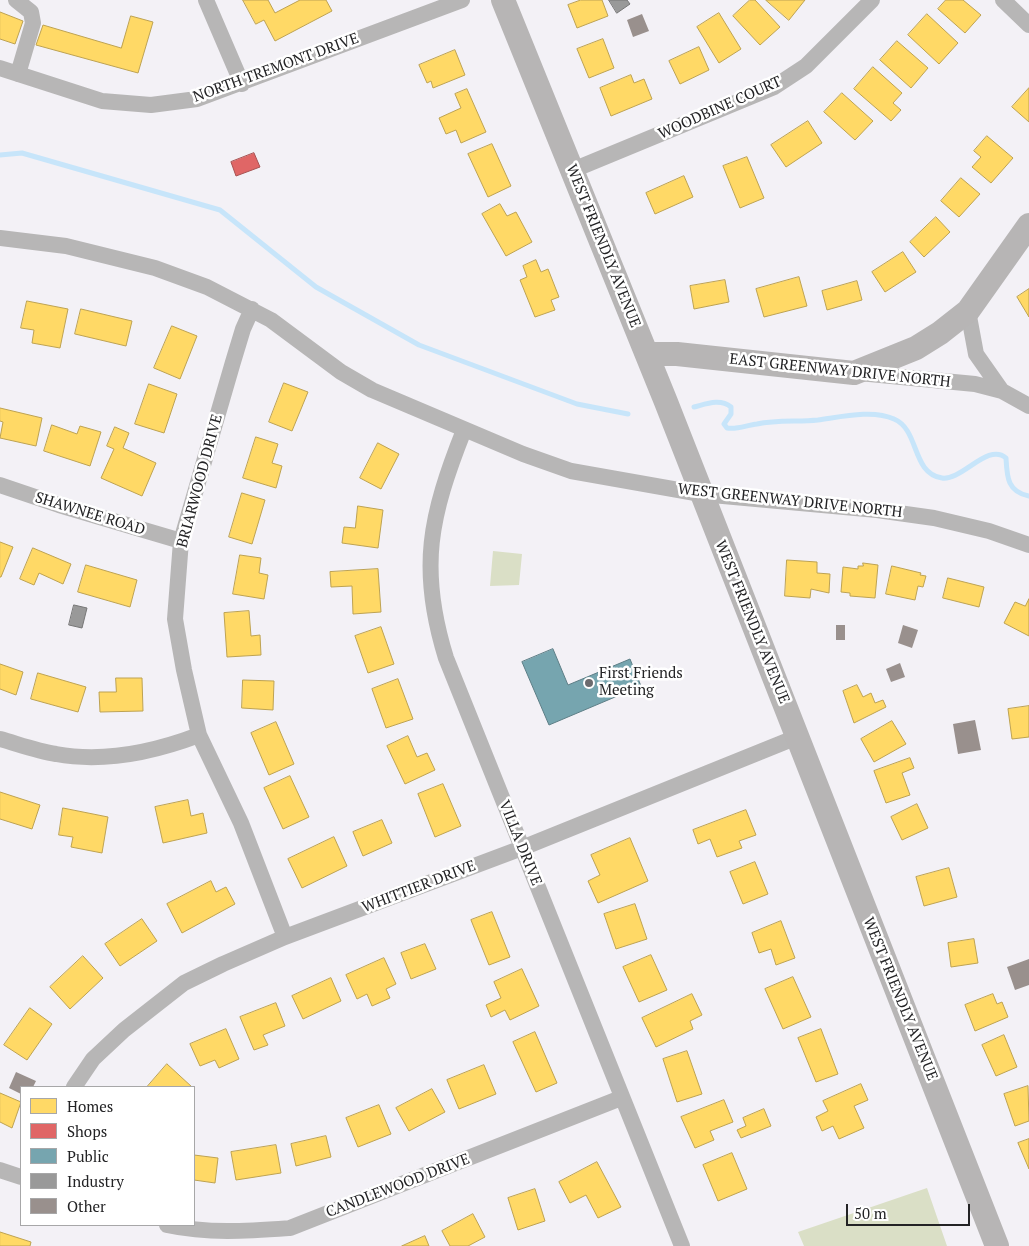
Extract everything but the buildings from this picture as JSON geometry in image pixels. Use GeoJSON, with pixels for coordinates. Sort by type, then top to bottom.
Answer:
{"type":"FeatureCollection","features":[{"type":"Feature","properties":{"kind":"main road","name":"WEST FRIENDLY AVENUE"},"geometry":{"type":"LineString","coordinates":[[503,0],[574,170],[647,354],[997,1246]]}},
{"type":"Feature","properties":{"kind":"main road"},"geometry":{"type":"LineString","coordinates":[[854,372],[916,348],[940,333],[968,311],[1029,225]]}},
{"type":"Feature","properties":{"kind":"main road","name":"EAST GREENWAY DRIVE NORTH"},"geometry":{"type":"LineString","coordinates":[[647,354],[677,354],[854,372]]}},
{"type":"Feature","properties":{"kind":"street"},"geometry":{"type":"LineString","coordinates":[[16,0],[31,12],[33,23],[18,74]]}},
{"type":"Feature","properties":{"kind":"street"},"geometry":{"type":"LineString","coordinates":[[206,0],[242,84]]}},
{"type":"Feature","properties":{"kind":"street","name":"NORTH TREMONT DRIVE"},"geometry":{"type":"LineString","coordinates":[[0,68],[102,101],[150,105],[197,99],[242,84],[462,0]]}},
{"type":"Feature","properties":{"kind":"street","name":"WOODBINE COURT"},"geometry":{"type":"LineString","coordinates":[[574,170],[774,87],[806,66],[872,0]]}},
{"type":"Feature","properties":{"kind":"street"},"geometry":{"type":"LineString","coordinates":[[1003,0],[1029,25]]}},
{"type":"Feature","properties":{"kind":"street","name":"WEST GREENWAY DRIVE NORTH"},"geometry":{"type":"LineString","coordinates":[[0,238],[66,246],[155,268],[207,287],[252,309],[341,372],[372,390],[464,430],[572,471],[701,494],[877,510],[934,518],[989,530],[1029,545]]}},
{"type":"Feature","properties":{"kind":"street","name":"BRIARWOOD DRIVE"},"geometry":{"type":"LineString","coordinates":[[252,309],[243,329],[181,541],[175,619],[199,734],[241,823],[285,937]]}},
{"type":"Feature","properties":{"kind":"street"},"geometry":{"type":"LineString","coordinates":[[968,311],[976,354],[1002,391]]}},
{"type":"Feature","properties":{"kind":"street","name":"EAST GREENWAY DRIVE NORTH"},"geometry":{"type":"LineString","coordinates":[[854,372],[975,384],[1002,391],[1029,406]]}},
{"type":"Feature","properties":{"kind":"street","name":"VILLA DRIVE"},"geometry":{"type":"LineString","coordinates":[[464,430],[438,499],[434,520],[430,551],[431,593],[434,618],[446,658],[682,1246]]}},
{"type":"Feature","properties":{"kind":"street","name":"SHAWNEE ROAD"},"geometry":{"type":"LineString","coordinates":[[0,485],[59,505],[181,541]]}},
{"type":"Feature","properties":{"kind":"street"},"geometry":{"type":"LineString","coordinates":[[0,739],[56,754],[105,757],[145,752],[199,734]]}},
{"type":"Feature","properties":{"kind":"street","name":"WHITTIER DRIVE"},"geometry":{"type":"LineString","coordinates":[[75,1086],[99,1053],[124,1030],[184,983],[285,937],[522,848],[797,737]]}},
{"type":"Feature","properties":{"kind":"street","name":"CANDLEWOOD DRIVE"},"geometry":{"type":"LineString","coordinates":[[172,1226],[194,1231],[238,1232],[290,1228],[621,1098]]}},
{"type":"Feature","properties":{"kind":"street"},"geometry":{"type":"LineString","coordinates":[[0,1170],[20,1177]]}},
{"type":"Feature","properties":{"kind":"green space"},"geometry":{"type":"Polygon","coordinates":[[[493,551],[522,554],[519,585],[490,586],[493,551]]]}},
{"type":"Feature","properties":{"kind":"green space"},"geometry":{"type":"Polygon","coordinates":[[[927,1188],[947,1246],[804,1246],[798,1232],[927,1188]]]}},
{"type":"Feature","properties":{"kind":"waterway"},"geometry":{"type":"LineString","coordinates":[[0,155],[22,153],[220,210],[316,287],[419,345],[577,404],[628,414]]}},
{"type":"Feature","properties":{"kind":"waterway"},"geometry":{"type":"LineString","coordinates":[[694,407],[713,402],[727,404],[731,407],[731,414],[724,424],[727,428],[867,414],[886,416],[902,424],[908,432],[920,460],[932,474],[942,478],[950,477],[983,458],[999,454],[1006,458],[1008,477],[1012,487],[1016,491],[1029,496]]}},
{"type":"Feature","properties":{"kind":"place","name":"First Friends Meeting"},"geometry":{"type":"Point","coordinates":[589,683]}}]}
